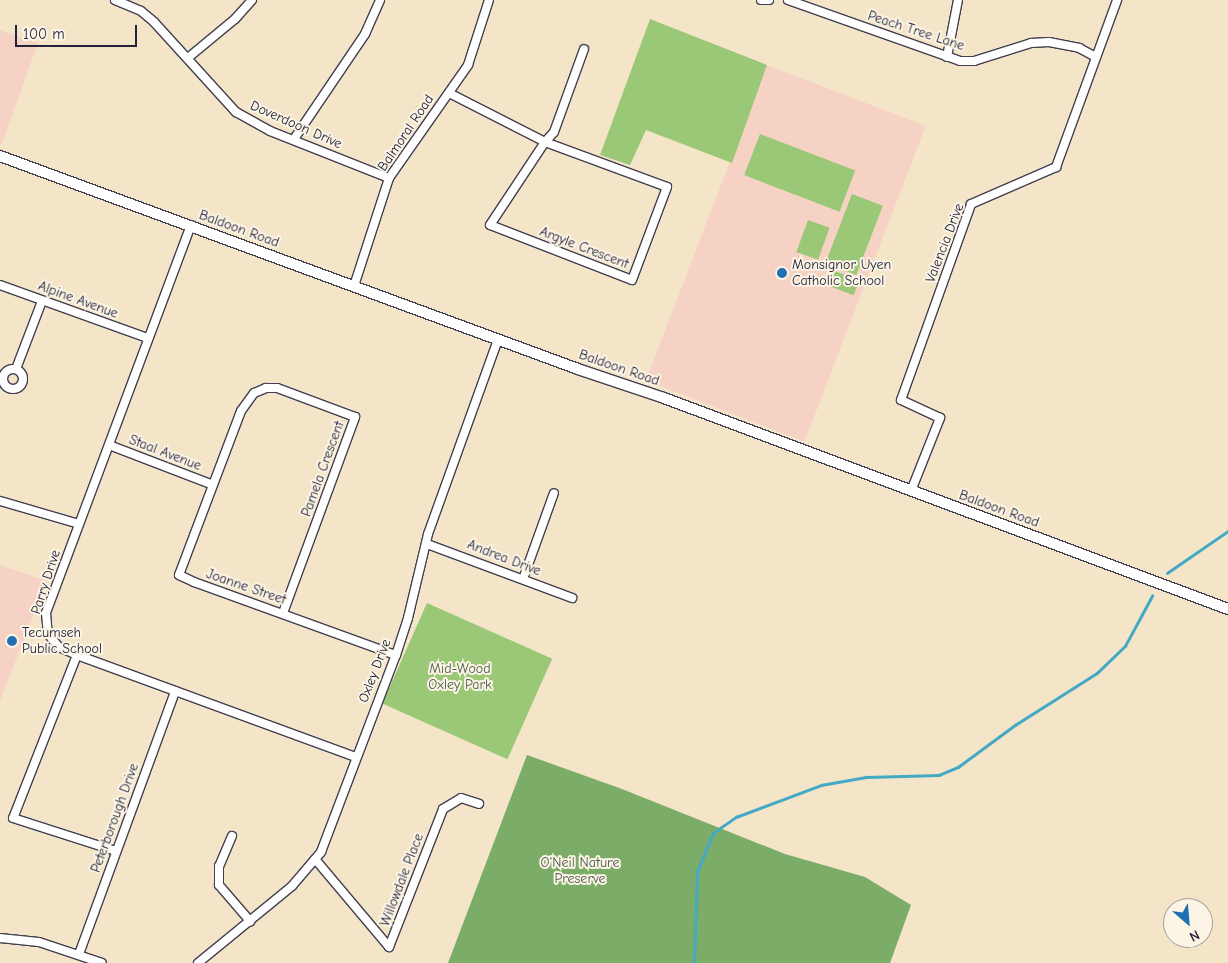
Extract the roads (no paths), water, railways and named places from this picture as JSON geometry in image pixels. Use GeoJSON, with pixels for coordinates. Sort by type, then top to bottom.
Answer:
{"type":"FeatureCollection","features":[{"type":"Feature","properties":{"kind":"street","name":"Doverdoon Drive"},"geometry":{"type":"LineString","coordinates":[[116,0],[141,11],[189,57],[209,85],[236,112],[294,139],[389,178]]}},
{"type":"Feature","properties":{"kind":"street"},"geometry":{"type":"LineString","coordinates":[[189,57],[235,19],[252,0]]}},
{"type":"Feature","properties":{"kind":"street"},"geometry":{"type":"LineString","coordinates":[[294,139],[365,34],[380,0]]}},
{"type":"Feature","properties":{"kind":"street","name":"Balmoral Road"},"geometry":{"type":"LineString","coordinates":[[354,286],[389,178],[468,65],[489,0]]}},
{"type":"Feature","properties":{"kind":"street"},"geometry":{"type":"LineString","coordinates":[[762,0],[769,0]]}},
{"type":"Feature","properties":{"kind":"street","name":"Peach Tree Lane"},"geometry":{"type":"LineString","coordinates":[[788,0],[947,57],[974,61],[1031,43],[1049,42],[1079,48],[1094,56]]}},
{"type":"Feature","properties":{"kind":"street"},"geometry":{"type":"LineString","coordinates":[[947,57],[958,0]]}},
{"type":"Feature","properties":{"kind":"street","name":"Valencia Drive"},"geometry":{"type":"LineString","coordinates":[[911,491],[940,418],[900,400],[971,204],[1056,167],[1094,56],[1117,0]]}},
{"type":"Feature","properties":{"kind":"street"},"geometry":{"type":"LineString","coordinates":[[544,142],[554,132],[584,49]]}},
{"type":"Feature","properties":{"kind":"street","name":"Argyle Crescent"},"geometry":{"type":"LineString","coordinates":[[449,93],[544,142],[667,187],[632,280],[490,225],[544,142]]}},
{"type":"Feature","properties":{"kind":"street","name":"Baldoon Road"},"geometry":{"type":"LineString","coordinates":[[0,156],[498,340],[664,398],[1228,609]]}},
{"type":"Feature","properties":{"kind":"street","name":"Parry Drive"},"geometry":{"type":"LineString","coordinates":[[191,225],[147,338],[45,620],[52,640],[77,655],[356,757]]}},
{"type":"Feature","properties":{"kind":"street","name":"Alpine Avenue"},"geometry":{"type":"LineString","coordinates":[[0,285],[147,338]]}},
{"type":"Feature","properties":{"kind":"street"},"geometry":{"type":"LineString","coordinates":[[16,370],[42,301]]}},
{"type":"Feature","properties":{"kind":"street","name":"Oxley Drive"},"geometry":{"type":"LineString","coordinates":[[198,963],[292,886],[315,860],[325,842],[396,655],[427,544],[498,340]]}},
{"type":"Feature","properties":{"kind":"street","name":"Pamela Crescent"},"geometry":{"type":"LineString","coordinates":[[213,485],[241,411],[254,393],[266,388],[277,388],[355,417],[283,614]]}},
{"type":"Feature","properties":{"kind":"street","name":"Staal Avenue"},"geometry":{"type":"LineString","coordinates":[[108,445],[213,485]]}},
{"type":"Feature","properties":{"kind":"street","name":"Joanne Street"},"geometry":{"type":"LineString","coordinates":[[213,485],[179,575],[396,655]]}},
{"type":"Feature","properties":{"kind":"street"},"geometry":{"type":"LineString","coordinates":[[524,579],[554,493]]}},
{"type":"Feature","properties":{"kind":"street"},"geometry":{"type":"LineString","coordinates":[[0,501],[80,524]]}},
{"type":"Feature","properties":{"kind":"street","name":"Andrea Drive"},"geometry":{"type":"LineString","coordinates":[[427,544],[572,598]]}},
{"type":"Feature","properties":{"kind":"street"},"geometry":{"type":"LineString","coordinates":[[77,655],[13,818],[116,851]]}},
{"type":"Feature","properties":{"kind":"street","name":"Peterborough Drive"},"geometry":{"type":"LineString","coordinates":[[79,954],[175,692]]}},
{"type":"Feature","properties":{"kind":"street","name":"Willowdale Place"},"geometry":{"type":"LineString","coordinates":[[315,860],[389,947],[443,809],[461,798],[480,804]]}},
{"type":"Feature","properties":{"kind":"street"},"geometry":{"type":"LineString","coordinates":[[232,836],[219,866],[219,885],[250,921]]}},
{"type":"Feature","properties":{"kind":"street"},"geometry":{"type":"LineString","coordinates":[[0,938],[39,942],[102,963]]}},
{"type":"Feature","properties":{"kind":"waterway"},"geometry":{"type":"LineString","coordinates":[[1167,573],[1228,531]]}},
{"type":"Feature","properties":{"kind":"waterway"},"geometry":{"type":"LineString","coordinates":[[694,963],[697,872],[713,833],[736,817],[821,785],[867,777],[939,775],[958,767],[1015,725],[1097,673],[1125,646],[1152,596]]}},
{"type":"Feature","properties":{"kind":"place","name":"Monsignor Uyen Catholic School"},"geometry":{"type":"Point","coordinates":[782,273]}},
{"type":"Feature","properties":{"kind":"place","name":"Tecumseh Public School"},"geometry":{"type":"Point","coordinates":[12,641]}},
{"type":"Feature","properties":{"kind":"park label","name":"Mid-Wood Oxley Park"},"geometry":{"type":"Point","coordinates":[460,678]}},
{"type":"Feature","properties":{"kind":"park label","name":"O'Neil Nature Preserve"},"geometry":{"type":"Point","coordinates":[580,872]}}]}
